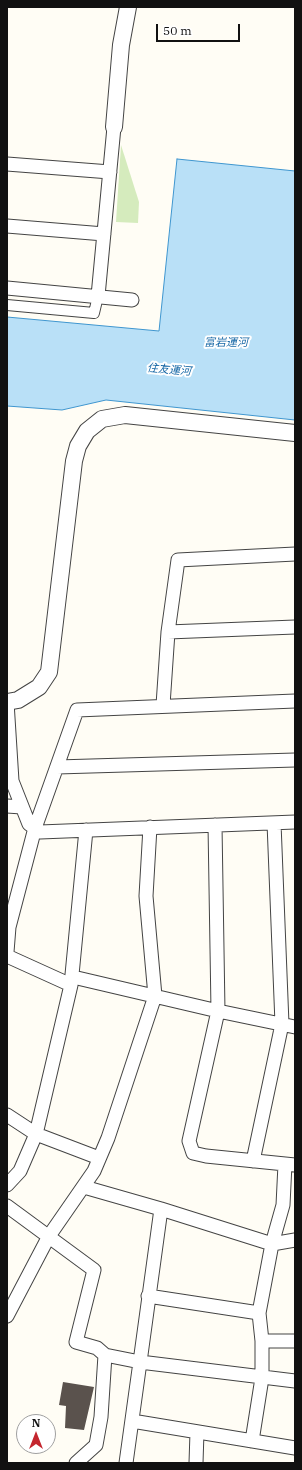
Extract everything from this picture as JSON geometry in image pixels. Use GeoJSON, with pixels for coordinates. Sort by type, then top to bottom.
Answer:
{"type":"FeatureCollection","features":[{"type":"Feature","properties":{"kind":"street"},"geometry":{"type":"LineString","coordinates":[[7,305],[94,313],[98,296],[121,45],[128,7]]}},
{"type":"Feature","properties":{"kind":"street"},"geometry":{"type":"LineString","coordinates":[[7,164],[110,172]]}},
{"type":"Feature","properties":{"kind":"street"},"geometry":{"type":"LineString","coordinates":[[7,226],[104,234]]}},
{"type":"Feature","properties":{"kind":"street"},"geometry":{"type":"LineString","coordinates":[[7,288],[132,300]]}},
{"type":"Feature","properties":{"kind":"street"},"geometry":{"type":"LineString","coordinates":[[295,433],[125,416],[102,419],[87,431],[78,446],[74,461],[50,672],[39,687],[18,700],[7,702],[12,781],[29,824],[40,832],[295,822]]}},
{"type":"Feature","properties":{"kind":"street"},"geometry":{"type":"LineString","coordinates":[[163,705],[168,632],[178,560],[295,554]]}},
{"type":"Feature","properties":{"kind":"street"},"geometry":{"type":"LineString","coordinates":[[168,632],[295,627]]}},
{"type":"Feature","properties":{"kind":"street"},"geometry":{"type":"LineString","coordinates":[[7,952],[8,926],[34,828],[77,710],[163,705],[295,701]]}},
{"type":"Feature","properties":{"kind":"street"},"geometry":{"type":"LineString","coordinates":[[57,767],[295,760]]}},
{"type":"Feature","properties":{"kind":"street"},"geometry":{"type":"LineString","coordinates":[[7,806],[22,807]]}},
{"type":"Feature","properties":{"kind":"street"},"geometry":{"type":"LineString","coordinates":[[253,1161],[289,1026],[274,823]]}},
{"type":"Feature","properties":{"kind":"street"},"geometry":{"type":"LineString","coordinates":[[215,825],[218,1011],[189,1141],[193,1153],[206,1156],[290,1164],[283,1205],[272,1244],[259,1313],[262,1341],[262,1378],[252,1441]]}},
{"type":"Feature","properties":{"kind":"street"},"geometry":{"type":"LineString","coordinates":[[7,1316],[49,1236],[66,1209],[84,1187],[99,1158],[108,1138],[155,996],[146,896],[150,827]]}},
{"type":"Feature","properties":{"kind":"street"},"geometry":{"type":"LineString","coordinates":[[7,1185],[20,1170],[36,1134],[72,981],[86,830]]}},
{"type":"Feature","properties":{"kind":"street"},"geometry":{"type":"LineString","coordinates":[[7,956],[72,981],[155,996],[289,1026]]}},
{"type":"Feature","properties":{"kind":"street"},"geometry":{"type":"LineString","coordinates":[[7,1115],[36,1134],[99,1158]]}},
{"type":"Feature","properties":{"kind":"street"},"geometry":{"type":"LineString","coordinates":[[84,1187],[162,1209],[272,1244],[295,1240]]}},
{"type":"Feature","properties":{"kind":"street"},"geometry":{"type":"LineString","coordinates":[[7,1206],[94,1270],[76,1342],[97,1348],[105,1355],[140,1362],[295,1381]]}},
{"type":"Feature","properties":{"kind":"street"},"geometry":{"type":"LineString","coordinates":[[126,1463],[148,1296],[162,1209]]}},
{"type":"Feature","properties":{"kind":"street"},"geometry":{"type":"LineString","coordinates":[[148,1296],[259,1313]]}},
{"type":"Feature","properties":{"kind":"street"},"geometry":{"type":"LineString","coordinates":[[262,1341],[295,1341]]}},
{"type":"Feature","properties":{"kind":"street"},"geometry":{"type":"LineString","coordinates":[[76,1463],[96,1445],[101,1417],[105,1355]]}},
{"type":"Feature","properties":{"kind":"street"},"geometry":{"type":"LineString","coordinates":[[132,1421],[295,1448]]}},
{"type":"Feature","properties":{"kind":"street"},"geometry":{"type":"LineString","coordinates":[[196,1463],[198,1432]]}},
{"type":"Feature","properties":{"kind":"green space"},"geometry":{"type":"Polygon","coordinates":[[[121,145],[139,202],[138,223],[116,222],[121,145]]]}},
{"type":"Feature","properties":{"kind":"water","name":"富岩運河"},"geometry":{"type":"Polygon","coordinates":[[[177,159],[295,171],[295,420],[106,400],[62,410],[7,406],[7,317],[159,331],[177,159]]]}},
{"type":"Feature","properties":{"kind":"building"},"geometry":{"type":"Polygon","coordinates":[[[63,1382],[94,1387],[84,1430],[65,1428],[66,1406],[59,1405],[63,1382]]]}},
{"type":"Feature","properties":{"kind":"water label","name":"住友運河"},"geometry":{"type":"Point","coordinates":[169,370]}}]}
